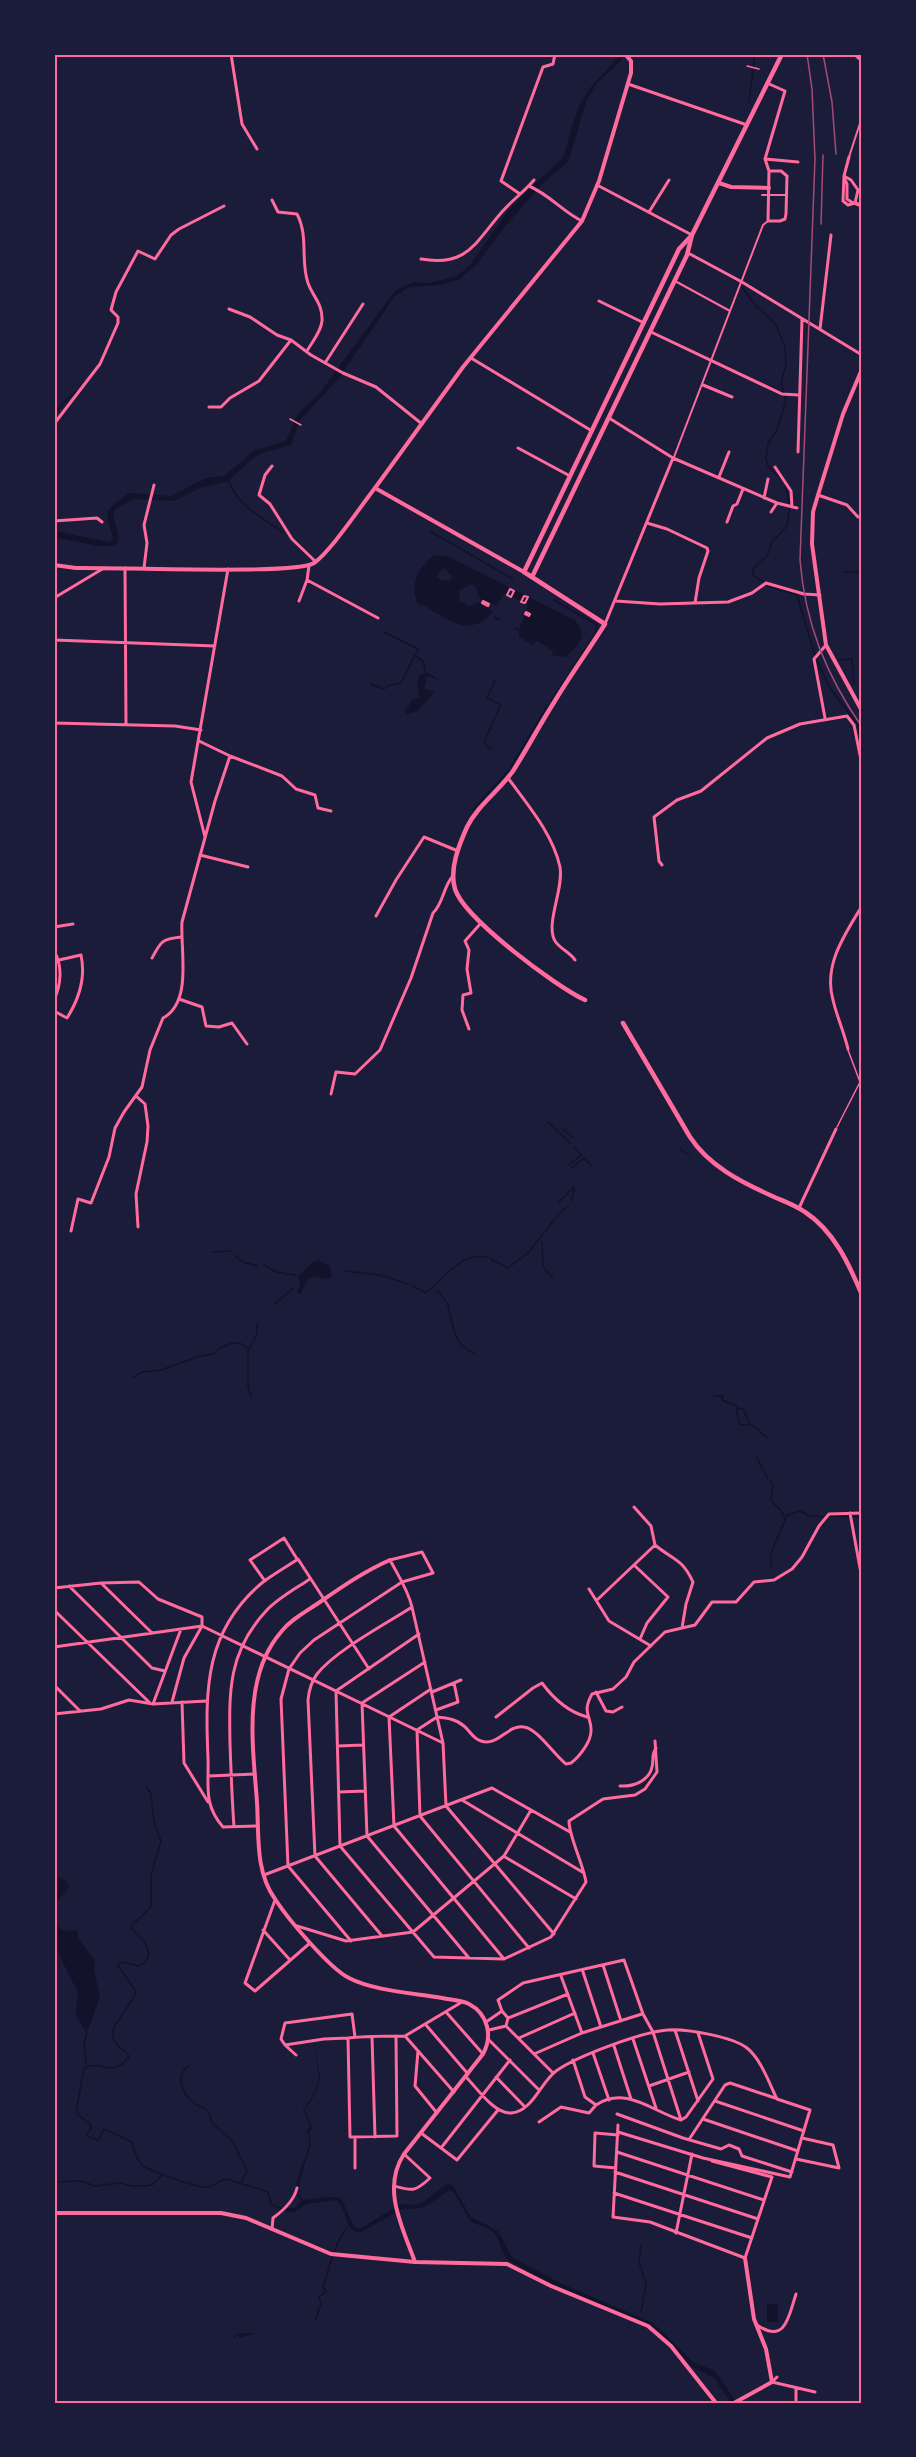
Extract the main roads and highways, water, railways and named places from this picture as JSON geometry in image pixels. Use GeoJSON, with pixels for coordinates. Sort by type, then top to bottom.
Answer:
{"type":"FeatureCollection","features":[{"type":"Feature","properties":{"kind":"main road"},"geometry":{"type":"LineString","coordinates":[[532,577],[675,281],[688,252],[692,235],[782,54]]}},
{"type":"Feature","properties":{"kind":"main road"},"geometry":{"type":"LineString","coordinates":[[585,1000],[565,991],[481,923],[462,903],[455,889],[453,876],[458,850],[474,816],[508,778],[605,624],[524,572],[680,248],[692,235]]}},
{"type":"Feature","properties":{"kind":"main road"},"geometry":{"type":"LineString","coordinates":[[680,248],[688,252]]}},
{"type":"Feature","properties":{"kind":"main road"},"geometry":{"type":"LineString","coordinates":[[624,1023],[690,1137],[703,1153],[730,1174],[799,1208],[819,1223],[832,1238],[851,1269],[862,1295]]}},
{"type":"Feature","properties":{"kind":"waterway"},"geometry":{"type":"LineString","coordinates":[[749,103],[755,54]]}},
{"type":"Feature","properties":{"kind":"waterway"},"geometry":{"type":"LineString","coordinates":[[742,287],[755,305],[775,323],[785,347],[786,364],[781,383],[786,400],[777,430],[768,443],[766,459],[768,466],[783,481]]}},
{"type":"Feature","properties":{"kind":"waterway"},"geometry":{"type":"LineString","coordinates":[[54,415],[62,404],[77,391]]}},
{"type":"Feature","properties":{"kind":"waterway"},"geometry":{"type":"LineString","coordinates":[[229,481],[244,504],[284,533]]}},
{"type":"Feature","properties":{"kind":"waterway"},"geometry":{"type":"LineString","coordinates":[[785,485],[790,505],[787,526],[772,542],[767,556],[753,569],[753,575],[771,587],[797,595],[816,659],[830,688],[858,725],[862,755]]}},
{"type":"Feature","properties":{"kind":"waterway"},"geometry":{"type":"LineString","coordinates":[[430,531],[513,579]]}},
{"type":"Feature","properties":{"kind":"waterway"},"geometry":{"type":"LineString","coordinates":[[843,572],[862,572]]}},
{"type":"Feature","properties":{"kind":"waterway"},"geometry":{"type":"LineString","coordinates":[[554,600],[597,625],[596,633],[568,675]]}},
{"type":"Feature","properties":{"kind":"waterway"},"geometry":{"type":"LineString","coordinates":[[494,617],[500,620]]}},
{"type":"Feature","properties":{"kind":"waterway"},"geometry":{"type":"LineString","coordinates":[[515,628],[519,630]]}},
{"type":"Feature","properties":{"kind":"waterway"},"geometry":{"type":"LineString","coordinates":[[370,684],[384,689],[401,683],[418,649],[384,632]]}},
{"type":"Feature","properties":{"kind":"waterway"},"geometry":{"type":"LineString","coordinates":[[415,656],[423,661],[426,673]]}},
{"type":"Feature","properties":{"kind":"waterway"},"geometry":{"type":"LineString","coordinates":[[838,660],[852,659],[854,683]]}},
{"type":"Feature","properties":{"kind":"waterway"},"geometry":{"type":"LineString","coordinates":[[551,701],[566,678]]}},
{"type":"Feature","properties":{"kind":"waterway"},"geometry":{"type":"LineString","coordinates":[[491,750],[484,742],[501,705],[487,698],[496,679]]}},
{"type":"Feature","properties":{"kind":"waterway"},"geometry":{"type":"LineString","coordinates":[[511,767],[548,705]]}},
{"type":"Feature","properties":{"kind":"waterway"},"geometry":{"type":"LineString","coordinates":[[473,810],[509,770]]}},
{"type":"Feature","properties":{"kind":"waterway"},"geometry":{"type":"LineString","coordinates":[[548,1122],[570,1143]]}},
{"type":"Feature","properties":{"kind":"waterway"},"geometry":{"type":"LineString","coordinates":[[563,1129],[572,1137]]}},
{"type":"Feature","properties":{"kind":"waterway"},"geometry":{"type":"LineString","coordinates":[[569,1165],[581,1155],[574,1146]]}},
{"type":"Feature","properties":{"kind":"waterway"},"geometry":{"type":"LineString","coordinates":[[680,1149],[689,1155]]}},
{"type":"Feature","properties":{"kind":"waterway"},"geometry":{"type":"LineString","coordinates":[[571,1168],[584,1158],[592,1166]]}},
{"type":"Feature","properties":{"kind":"waterway"},"geometry":{"type":"LineString","coordinates":[[559,1202],[574,1187]]}},
{"type":"Feature","properties":{"kind":"waterway"},"geometry":{"type":"LineString","coordinates":[[572,1201],[574,1188]]}},
{"type":"Feature","properties":{"kind":"waterway"},"geometry":{"type":"LineString","coordinates":[[555,1218],[568,1206]]}},
{"type":"Feature","properties":{"kind":"waterway"},"geometry":{"type":"LineString","coordinates":[[491,1259],[508,1268],[528,1253],[554,1220]]}},
{"type":"Feature","properties":{"kind":"waterway"},"geometry":{"type":"LineString","coordinates":[[542,1242],[543,1267],[553,1278]]}},
{"type":"Feature","properties":{"kind":"waterway"},"geometry":{"type":"LineString","coordinates":[[212,1252],[230,1251]]}},
{"type":"Feature","properties":{"kind":"waterway"},"geometry":{"type":"LineString","coordinates":[[234,1255],[243,1262],[258,1266]]}},
{"type":"Feature","properties":{"kind":"waterway"},"geometry":{"type":"LineString","coordinates":[[413,1286],[426,1293],[461,1262],[477,1256],[486,1257]]}},
{"type":"Feature","properties":{"kind":"waterway"},"geometry":{"type":"LineString","coordinates":[[264,1265],[276,1272],[295,1275]]}},
{"type":"Feature","properties":{"kind":"waterway"},"geometry":{"type":"LineString","coordinates":[[344,1271],[380,1275],[408,1284]]}},
{"type":"Feature","properties":{"kind":"waterway"},"geometry":{"type":"LineString","coordinates":[[274,1304],[294,1288]]}},
{"type":"Feature","properties":{"kind":"waterway"},"geometry":{"type":"LineString","coordinates":[[437,1290],[445,1300]]}},
{"type":"Feature","properties":{"kind":"waterway"},"geometry":{"type":"LineString","coordinates":[[447,1302],[457,1339],[467,1350],[474,1353]]}},
{"type":"Feature","properties":{"kind":"waterway"},"geometry":{"type":"LineString","coordinates":[[134,1377],[142,1372],[161,1370],[215,1353],[232,1343],[240,1343],[249,1349],[257,1334],[257,1323]]}},
{"type":"Feature","properties":{"kind":"waterway"},"geometry":{"type":"LineString","coordinates":[[248,1351],[248,1386],[251,1397]]}},
{"type":"Feature","properties":{"kind":"waterway"},"geometry":{"type":"LineString","coordinates":[[714,1396],[723,1396],[722,1400],[738,1407],[739,1409],[736,1409],[740,1425],[754,1426],[768,1438]]}},
{"type":"Feature","properties":{"kind":"waterway"},"geometry":{"type":"LineString","coordinates":[[740,1409],[743,1408],[749,1423]]}},
{"type":"Feature","properties":{"kind":"waterway"},"geometry":{"type":"LineString","coordinates":[[756,1456],[768,1479]]}},
{"type":"Feature","properties":{"kind":"waterway"},"geometry":{"type":"LineString","coordinates":[[770,1481],[773,1484],[771,1501],[781,1510],[784,1517]]}},
{"type":"Feature","properties":{"kind":"waterway"},"geometry":{"type":"LineString","coordinates":[[772,1568],[770,1556],[787,1515],[800,1511],[810,1516],[825,1517]]}},
{"type":"Feature","properties":{"kind":"waterway"},"geometry":{"type":"LineString","coordinates":[[830,1516],[862,1517]]}},
{"type":"Feature","properties":{"kind":"waterway"},"geometry":{"type":"LineString","coordinates":[[146,1786],[151,1794],[154,1822],[161,1841],[151,1875],[151,1907],[132,1925],[132,1929],[147,1948],[148,1958],[139,1966],[121,1962],[118,1966],[136,1991],[113,2030],[115,2042],[129,2056],[118,2067],[90,2066],[84,2068],[77,2107],[78,2115],[90,2124],[91,2129],[87,2136],[98,2140],[104,2129],[132,2142],[139,2162],[145,2167],[201,2187],[209,2187],[227,2179],[268,2192],[272,2205],[282,2209]]}},
{"type":"Feature","properties":{"kind":"waterway"},"geometry":{"type":"LineString","coordinates":[[82,2026],[87,2032],[84,2044],[86,2064]]}},
{"type":"Feature","properties":{"kind":"waterway"},"geometry":{"type":"LineString","coordinates":[[188,2066],[181,2080],[184,2090],[195,2104],[208,2111],[213,2124],[232,2140],[247,2171],[241,2183]]}},
{"type":"Feature","properties":{"kind":"waterway"},"geometry":{"type":"LineString","coordinates":[[54,2182],[81,2181],[95,2186],[120,2183],[143,2186],[152,2185],[161,2176]]}},
{"type":"Feature","properties":{"kind":"waterway"},"geometry":{"type":"LineString","coordinates":[[315,2321],[321,2304],[319,2297],[326,2291],[323,2287],[332,2256],[348,2227]]}},
{"type":"Feature","properties":{"kind":"waterway"},"geometry":{"type":"LineString","coordinates":[[641,2244],[639,2262],[646,2284],[641,2312]]}},
{"type":"Feature","properties":{"kind":"waterway"},"geometry":{"type":"LineString","coordinates":[[239,2337],[253,2333]]}},
{"type":"Feature","properties":{"kind":"waterway"},"geometry":{"type":"LineString","coordinates":[[234,2337],[238,2334],[245,2334]]}},
{"type":"Feature","properties":{"kind":"tram line"},"geometry":{"type":"LineString","coordinates":[[823,54],[832,102],[836,154]]}},
{"type":"Feature","properties":{"kind":"railway"},"geometry":{"type":"LineString","coordinates":[[807,54],[812,89],[815,159],[800,560],[807,605],[819,648],[838,688],[862,727]]}},
{"type":"Feature","properties":{"kind":"railway"},"geometry":{"type":"LineString","coordinates":[[821,224],[823,155]]}}]}
